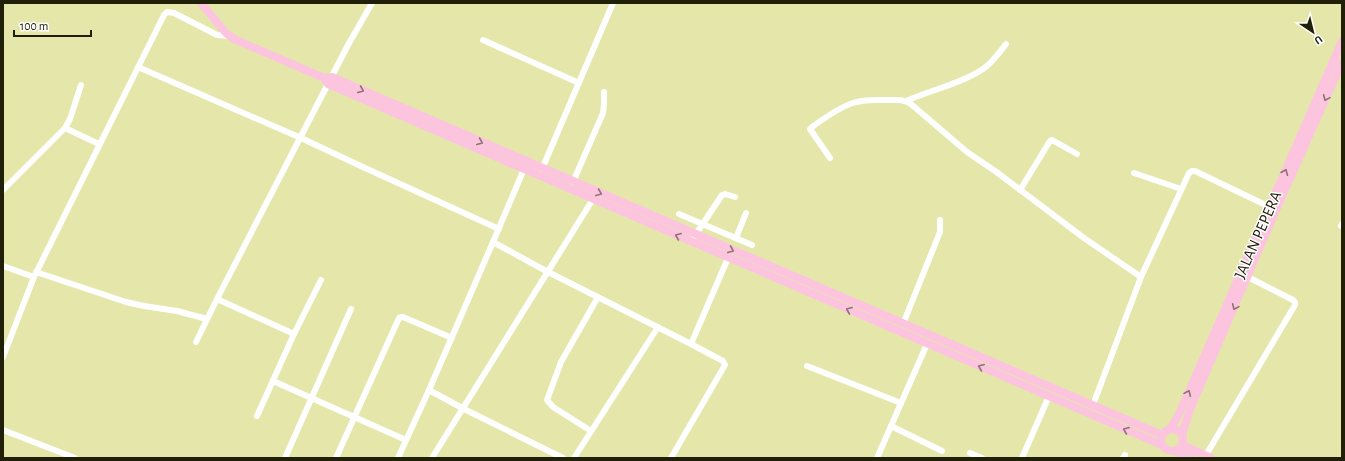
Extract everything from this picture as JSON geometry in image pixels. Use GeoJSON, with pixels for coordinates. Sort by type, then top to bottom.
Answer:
{"type":"FeatureCollection","features":[{"type":"Feature","properties":{"kind":"main road"},"geometry":{"type":"LineString","coordinates":[[201,3],[229,36],[524,169],[593,199],[693,238],[728,258],[875,316],[903,324],[1162,435]]}},
{"type":"Feature","properties":{"kind":"main road","name":"JALAN PEPERA"},"geometry":{"type":"LineString","coordinates":[[1171,428],[1224,320],[1329,82],[1342,41]]}},
{"type":"Feature","properties":{"kind":"main road","name":"JALAN PEPERA"},"geometry":{"type":"LineString","coordinates":[[1329,82],[1342,62]]}},
{"type":"Feature","properties":{"kind":"main road"},"geometry":{"type":"LineString","coordinates":[[328,80],[573,182],[693,238],[875,316],[927,344],[1162,445],[1168,450],[1191,458]]}},
{"type":"Feature","properties":{"kind":"main road","name":"JALAN PEPERA"},"geometry":{"type":"LineString","coordinates":[[1182,434],[1224,320],[1248,277],[1273,209]]}},
{"type":"Feature","properties":{"kind":"main road"},"geometry":{"type":"LineString","coordinates":[[1006,378],[1010,370]]}},
{"type":"Feature","properties":{"kind":"main road"},"geometry":{"type":"LineString","coordinates":[[1162,445],[1161,441],[1164,432],[1171,428],[1178,430],[1183,437],[1182,445],[1174,451]]}},
{"type":"Feature","properties":{"kind":"main road"},"geometry":{"type":"LineString","coordinates":[[1182,445],[1209,457]]}},
{"type":"Feature","properties":{"kind":"street"},"geometry":{"type":"LineString","coordinates":[[196,342],[301,138],[328,80],[372,3]]}},
{"type":"Feature","properties":{"kind":"street"},"geometry":{"type":"LineString","coordinates":[[542,169],[613,3]]}},
{"type":"Feature","properties":{"kind":"street"},"geometry":{"type":"LineString","coordinates":[[3,358],[35,275],[164,14],[167,12],[174,12],[217,35],[229,36]]}},
{"type":"Feature","properties":{"kind":"street"},"geometry":{"type":"LineString","coordinates":[[483,40],[579,83]]}},
{"type":"Feature","properties":{"kind":"street"},"geometry":{"type":"LineString","coordinates":[[906,101],[972,75],[983,69],[1006,44]]}},
{"type":"Feature","properties":{"kind":"street"},"geometry":{"type":"LineString","coordinates":[[138,67],[301,138],[499,229]]}},
{"type":"Feature","properties":{"kind":"street"},"geometry":{"type":"LineString","coordinates":[[3,190],[65,128],[70,119],[81,85]]}},
{"type":"Feature","properties":{"kind":"street"},"geometry":{"type":"LineString","coordinates":[[573,182],[603,113],[604,92]]}},
{"type":"Feature","properties":{"kind":"street"},"geometry":{"type":"LineString","coordinates":[[830,158],[810,129],[812,127],[847,105],[855,102],[871,100],[906,101],[967,152],[986,164],[1084,238],[1141,277]]}},
{"type":"Feature","properties":{"kind":"street"},"geometry":{"type":"LineString","coordinates":[[65,128],[99,144]]}},
{"type":"Feature","properties":{"kind":"street"},"geometry":{"type":"LineString","coordinates":[[1020,190],[1050,141],[1052,140],[1077,154]]}},
{"type":"Feature","properties":{"kind":"street"},"geometry":{"type":"LineString","coordinates":[[398,458],[452,338],[524,169]]}},
{"type":"Feature","properties":{"kind":"street"},"geometry":{"type":"LineString","coordinates":[[1092,405],[1141,277],[1189,173],[1194,171],[1273,209]]}},
{"type":"Feature","properties":{"kind":"street"},"geometry":{"type":"LineString","coordinates":[[1134,173],[1181,189]]}},
{"type":"Feature","properties":{"kind":"street"},"geometry":{"type":"LineString","coordinates":[[693,238],[722,195],[725,194],[735,197]]}},
{"type":"Feature","properties":{"kind":"street"},"geometry":{"type":"LineString","coordinates":[[432,458],[464,409],[593,199]]}},
{"type":"Feature","properties":{"kind":"street"},"geometry":{"type":"LineString","coordinates":[[736,238],[746,213]]}},
{"type":"Feature","properties":{"kind":"street"},"geometry":{"type":"LineString","coordinates":[[679,214],[752,245]]}},
{"type":"Feature","properties":{"kind":"street"},"geometry":{"type":"LineString","coordinates":[[903,324],[940,232],[940,220]]}},
{"type":"Feature","properties":{"kind":"street"},"geometry":{"type":"LineString","coordinates":[[493,242],[548,272],[598,296],[722,361],[725,365],[671,458]]}},
{"type":"Feature","properties":{"kind":"street"},"geometry":{"type":"LineString","coordinates":[[691,344],[728,258]]}},
{"type":"Feature","properties":{"kind":"street"},"geometry":{"type":"LineString","coordinates":[[3,266],[126,302],[177,311],[207,319]]}},
{"type":"Feature","properties":{"kind":"street"},"geometry":{"type":"LineString","coordinates":[[1209,457],[1295,305],[1293,300],[1248,277]]}},
{"type":"Feature","properties":{"kind":"street"},"geometry":{"type":"LineString","coordinates":[[257,416],[294,334],[321,280]]}},
{"type":"Feature","properties":{"kind":"street"},"geometry":{"type":"LineString","coordinates":[[592,431],[553,407],[547,400],[561,362],[598,296]]}},
{"type":"Feature","properties":{"kind":"street"},"geometry":{"type":"LineString","coordinates":[[217,299],[294,334]]}},
{"type":"Feature","properties":{"kind":"street"},"geometry":{"type":"LineString","coordinates":[[285,458],[351,309]]}},
{"type":"Feature","properties":{"kind":"street"},"geometry":{"type":"LineString","coordinates":[[336,458],[400,317],[452,338]]}},
{"type":"Feature","properties":{"kind":"street"},"geometry":{"type":"LineString","coordinates":[[574,458],[658,327]]}},
{"type":"Feature","properties":{"kind":"street"},"geometry":{"type":"LineString","coordinates":[[877,458],[927,344]]}},
{"type":"Feature","properties":{"kind":"street"},"geometry":{"type":"LineString","coordinates":[[807,366],[901,403]]}},
{"type":"Feature","properties":{"kind":"street"},"geometry":{"type":"LineString","coordinates":[[273,381],[406,440]]}},
{"type":"Feature","properties":{"kind":"street"},"geometry":{"type":"LineString","coordinates":[[429,390],[562,458]]}},
{"type":"Feature","properties":{"kind":"street"},"geometry":{"type":"LineString","coordinates":[[1022,458],[1048,396]]}},
{"type":"Feature","properties":{"kind":"street"},"geometry":{"type":"LineString","coordinates":[[891,426],[942,451]]}},
{"type":"Feature","properties":{"kind":"street"},"geometry":{"type":"LineString","coordinates":[[3,430],[75,458]]}},
{"type":"Feature","properties":{"kind":"street"},"geometry":{"type":"LineString","coordinates":[[970,453],[982,458]]}}]}
